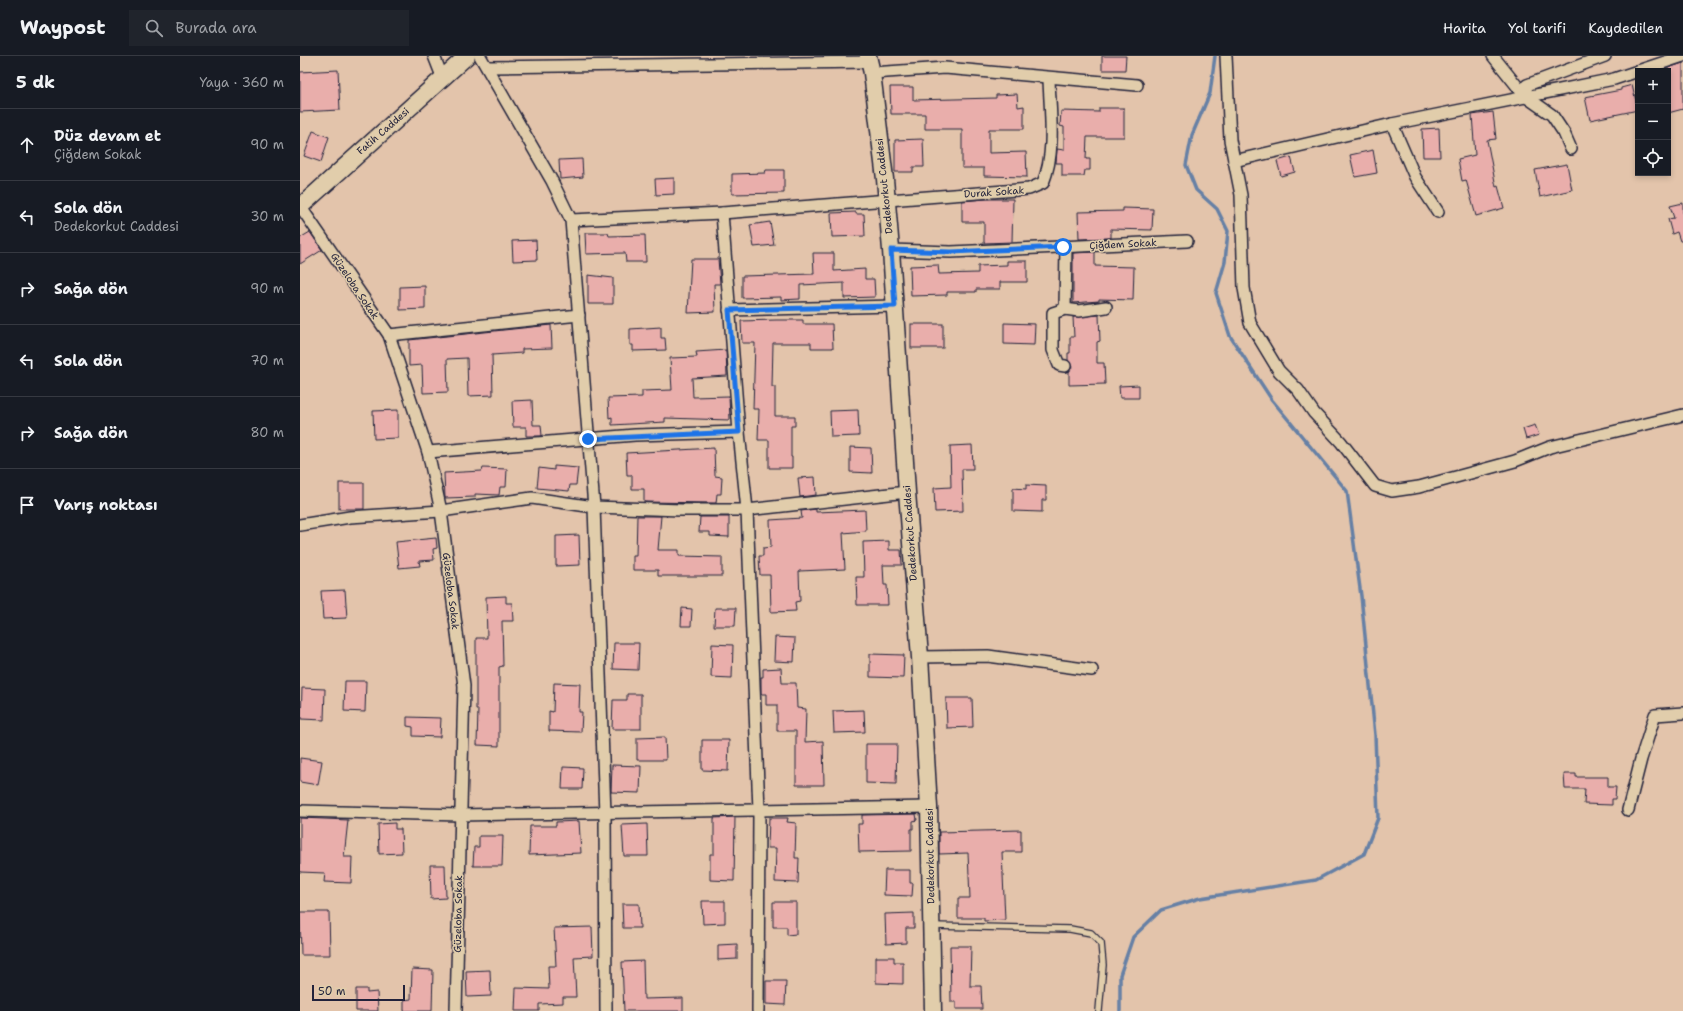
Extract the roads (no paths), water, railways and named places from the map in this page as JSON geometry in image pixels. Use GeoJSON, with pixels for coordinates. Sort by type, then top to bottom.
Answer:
{"type":"FeatureCollection","features":[{"type":"Feature","properties":{"kind":"street"},"geometry":{"type":"LineString","coordinates":[[434,56],[443,79]]}},
{"type":"Feature","properties":{"kind":"street","name":"Fatih Caddesi"},"geometry":{"type":"LineString","coordinates":[[300,207],[363,148],[443,79],[467,56]]}},
{"type":"Feature","properties":{"kind":"street"},"geometry":{"type":"LineString","coordinates":[[480,56],[552,181],[571,220],[594,507],[604,814],[606,1011]]}},
{"type":"Feature","properties":{"kind":"street"},"geometry":{"type":"LineString","coordinates":[[1226,56],[1230,140],[1241,195],[1244,288],[1250,323],[1279,372],[1298,390],[1314,413],[1341,442],[1375,486],[1392,491],[1419,487],[1515,461],[1550,447],[1683,415]]}},
{"type":"Feature","properties":{"kind":"street"},"geometry":{"type":"LineString","coordinates":[[1493,56],[1525,96],[1552,116],[1564,133],[1571,149]]}},
{"type":"Feature","properties":{"kind":"street"},"geometry":{"type":"LineString","coordinates":[[1525,96],[1527,85],[1605,56]]}},
{"type":"Feature","properties":{"kind":"street"},"geometry":{"type":"LineString","coordinates":[[1647,68],[1683,56]]}},
{"type":"Feature","properties":{"kind":"street"},"geometry":{"type":"LineString","coordinates":[[487,67],[714,60],[870,64],[945,68],[1137,85]]}},
{"type":"Feature","properties":{"kind":"street","name":"Dedekorkut Caddesi"},"geometry":{"type":"LineString","coordinates":[[870,64],[891,250],[907,492],[920,657],[929,807],[933,1011]]}},
{"type":"Feature","properties":{"kind":"street"},"geometry":{"type":"LineString","coordinates":[[1234,161],[1392,124],[1614,79],[1635,72]]}},
{"type":"Feature","properties":{"kind":"street","name":"Durak Sokak"},"geometry":{"type":"LineString","coordinates":[[886,201],[1029,189],[1043,183],[1049,168],[1051,148],[1049,78]]}},
{"type":"Feature","properties":{"kind":"street"},"geometry":{"type":"LineString","coordinates":[[1392,124],[1415,177],[1438,212]]}},
{"type":"Feature","properties":{"kind":"street"},"geometry":{"type":"LineString","coordinates":[[571,220],[722,213],[886,201]]}},
{"type":"Feature","properties":{"kind":"street","name":"Güzeloba Sokak"},"geometry":{"type":"LineString","coordinates":[[300,207],[389,335],[428,452],[441,511],[464,686],[456,1011]]}},
{"type":"Feature","properties":{"kind":"street"},"geometry":{"type":"LineString","coordinates":[[722,213],[739,432],[747,510],[759,810],[758,1011]]}},
{"type":"Feature","properties":{"kind":"street","name":"Çiğdem Sokak"},"geometry":{"type":"LineString","coordinates":[[891,250],[951,252],[1187,241]]}},
{"type":"Feature","properties":{"kind":"street"},"geometry":{"type":"LineString","coordinates":[[1065,309],[1066,246]]}},
{"type":"Feature","properties":{"kind":"street"},"geometry":{"type":"LineString","coordinates":[[729,310],[895,306]]}},
{"type":"Feature","properties":{"kind":"street"},"geometry":{"type":"LineString","coordinates":[[1065,366],[1059,365],[1053,350],[1053,313],[1065,309],[1079,311],[1106,307]]}},
{"type":"Feature","properties":{"kind":"street"},"geometry":{"type":"LineString","coordinates":[[389,335],[578,314]]}},
{"type":"Feature","properties":{"kind":"street"},"geometry":{"type":"LineString","coordinates":[[428,452],[588,439],[739,432]]}},
{"type":"Feature","properties":{"kind":"street"},"geometry":{"type":"LineString","coordinates":[[300,525],[350,518],[441,511],[532,498],[594,507],[681,510],[747,510],[907,492]]}},
{"type":"Feature","properties":{"kind":"street"},"geometry":{"type":"LineString","coordinates":[[920,657],[988,656],[1092,670]]}},
{"type":"Feature","properties":{"kind":"street"},"geometry":{"type":"LineString","coordinates":[[1628,810],[1641,759],[1655,715],[1683,713]]}},
{"type":"Feature","properties":{"kind":"street"},"geometry":{"type":"LineString","coordinates":[[300,811],[460,816],[929,807]]}},
{"type":"Feature","properties":{"kind":"lane"},"geometry":{"type":"LineString","coordinates":[[932,926],[1070,929],[1091,933],[1101,943],[1103,965],[1099,1011]]}},
{"type":"Feature","properties":{"kind":"waterway"},"geometry":{"type":"LineString","coordinates":[[1120,1011],[1120,975],[1133,937],[1161,910],[1200,898],[1316,880],[1364,854],[1378,818],[1375,735],[1361,596],[1347,491],[1272,400],[1230,336],[1216,293],[1225,262],[1228,231],[1217,209],[1196,190],[1186,165],[1192,135],[1210,93],[1215,56]]}}]}
